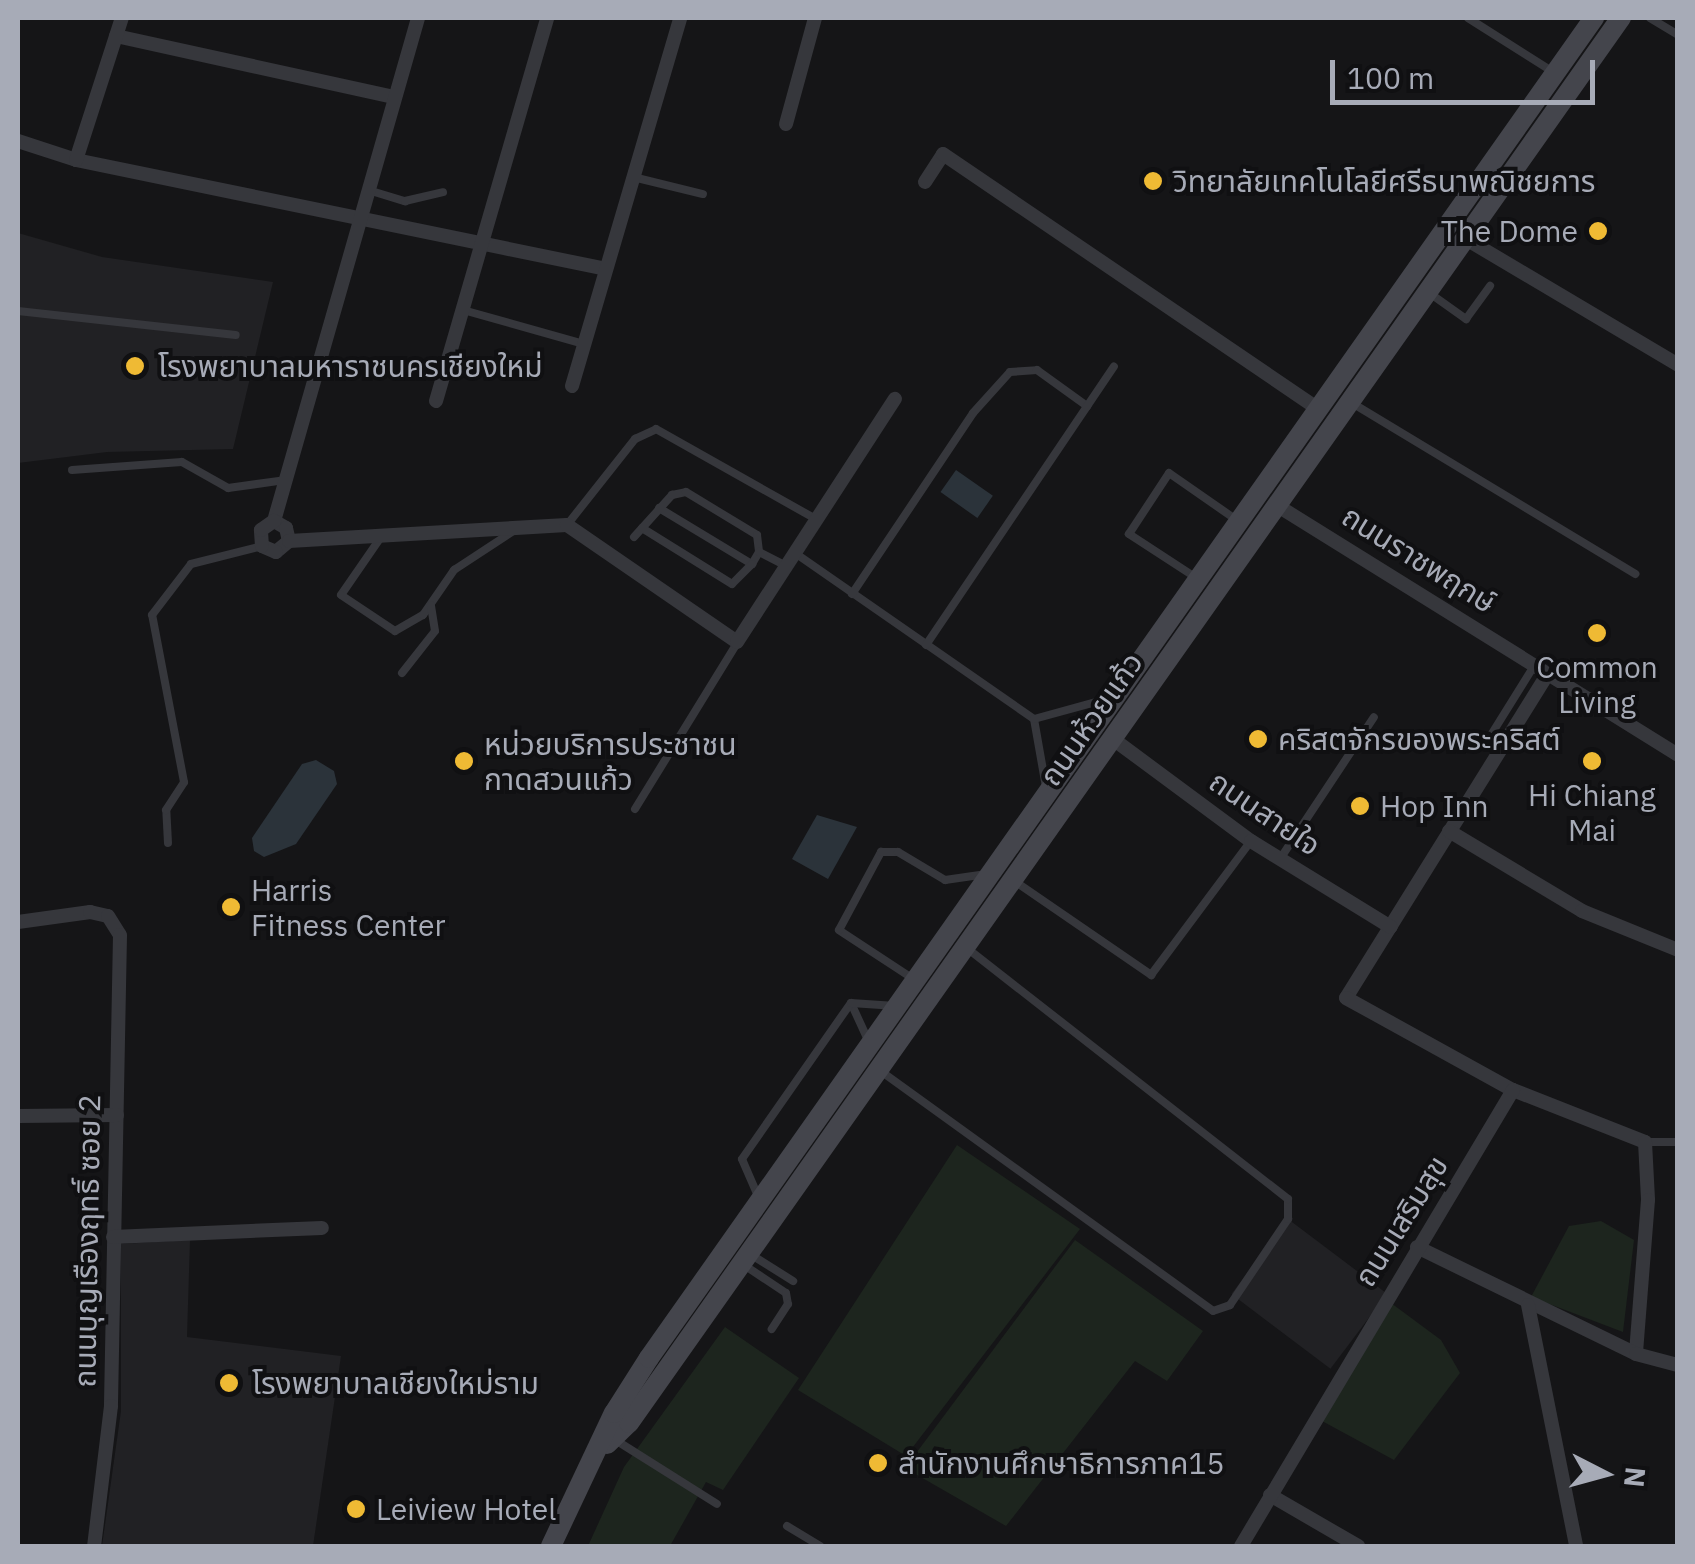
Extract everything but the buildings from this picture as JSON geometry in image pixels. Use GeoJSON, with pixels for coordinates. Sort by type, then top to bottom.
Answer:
{"type":"FeatureCollection","features":[{"type":"Feature","properties":{"kind":"main road","name":"ถนนห้วยแก้ว"},"geometry":{"type":"LineString","coordinates":[[551,1546],[608,1444],[1113,740],[1621,18]]}},
{"type":"Feature","properties":{"kind":"main road","name":"ถนนห้วยแก้ว"},"geometry":{"type":"LineString","coordinates":[[608,1444],[614,1413],[760,1200],[1240,522],[1588,20]]}},
{"type":"Feature","properties":{"kind":"main road","name":"ถนนราชพฤกษ์"},"geometry":{"type":"LineString","coordinates":[[1260,493],[1278,506]]}},
{"type":"Feature","properties":{"kind":"street"},"geometry":{"type":"LineString","coordinates":[[76,160],[122,18]]}},
{"type":"Feature","properties":{"kind":"street"},"geometry":{"type":"LineString","coordinates":[[418,18],[274,521],[260,530],[262,546],[276,552],[289,542],[568,525],[738,642],[895,399]]}},
{"type":"Feature","properties":{"kind":"street"},"geometry":{"type":"LineString","coordinates":[[436,401],[547,18]]}},
{"type":"Feature","properties":{"kind":"street"},"geometry":{"type":"LineString","coordinates":[[572,386],[680,18]]}},
{"type":"Feature","properties":{"kind":"street"},"geometry":{"type":"LineString","coordinates":[[786,124],[815,18]]}},
{"type":"Feature","properties":{"kind":"street"},"geometry":{"type":"LineString","coordinates":[[116,36],[394,97]]}},
{"type":"Feature","properties":{"kind":"street"},"geometry":{"type":"LineString","coordinates":[[18,141],[76,160],[606,269]]}},
{"type":"Feature","properties":{"kind":"street"},"geometry":{"type":"LineString","coordinates":[[925,182],[943,154],[1318,409]]}},
{"type":"Feature","properties":{"kind":"street"},"geometry":{"type":"LineString","coordinates":[[1466,239],[1678,365]]}},
{"type":"Feature","properties":{"kind":"street","name":"ถนนราชพฤกษ์"},"geometry":{"type":"LineString","coordinates":[[1278,506],[1678,755]]}},
{"type":"Feature","properties":{"kind":"street"},"geometry":{"type":"LineString","coordinates":[[274,521],[286,528],[289,542]]}},
{"type":"Feature","properties":{"kind":"street"},"geometry":{"type":"LineString","coordinates":[[1540,670],[1449,831],[1346,998],[1514,1090],[1645,1142],[1648,1200],[1636,1354]]}},
{"type":"Feature","properties":{"kind":"street","name":"ถนนสายใจ"},"geometry":{"type":"LineString","coordinates":[[1113,740],[1251,841],[1390,927]]}},
{"type":"Feature","properties":{"kind":"street"},"geometry":{"type":"LineString","coordinates":[[1449,831],[1582,910],[1678,950]]}},
{"type":"Feature","properties":{"kind":"street","name":"ถนนบุญเรืองฤทธิ์ ซอย 2"},"geometry":{"type":"LineString","coordinates":[[18,922],[90,912],[108,916],[120,935],[111,1406],[94,1546]]}},
{"type":"Feature","properties":{"kind":"street","name":"ถนนเสริมสุข"},"geometry":{"type":"LineString","coordinates":[[1241,1546],[1514,1090]]}},
{"type":"Feature","properties":{"kind":"street"},"geometry":{"type":"LineString","coordinates":[[18,1116],[117,1115]]}},
{"type":"Feature","properties":{"kind":"street"},"geometry":{"type":"LineString","coordinates":[[113,1238],[322,1228]]}},
{"type":"Feature","properties":{"kind":"street"},"geometry":{"type":"LineString","coordinates":[[1417,1247],[1528,1305],[1636,1354],[1678,1365]]}},
{"type":"Feature","properties":{"kind":"street"},"geometry":{"type":"LineString","coordinates":[[1528,1305],[1576,1546]]}},
{"type":"Feature","properties":{"kind":"street"},"geometry":{"type":"LineString","coordinates":[[1270,1496],[1358,1546]]}},
{"type":"Feature","properties":{"kind":"lane"},"geometry":{"type":"LineString","coordinates":[[1468,18],[1554,73]]}},
{"type":"Feature","properties":{"kind":"lane"},"geometry":{"type":"LineString","coordinates":[[1650,18],[1678,36]]}},
{"type":"Feature","properties":{"kind":"lane"},"geometry":{"type":"LineString","coordinates":[[633,177],[702,194]]}},
{"type":"Feature","properties":{"kind":"lane"},"geometry":{"type":"LineString","coordinates":[[368,190],[405,200],[442,192]]}},
{"type":"Feature","properties":{"kind":"lane"},"geometry":{"type":"LineString","coordinates":[[1428,292],[1466,319],[1490,286]]}},
{"type":"Feature","properties":{"kind":"lane"},"geometry":{"type":"LineString","coordinates":[[462,310],[584,344]]}},
{"type":"Feature","properties":{"kind":"lane"},"geometry":{"type":"LineString","coordinates":[[18,311],[236,334]]}},
{"type":"Feature","properties":{"kind":"lane"},"geometry":{"type":"LineString","coordinates":[[926,645],[1114,366]]}},
{"type":"Feature","properties":{"kind":"lane"},"geometry":{"type":"LineString","coordinates":[[852,594],[974,414],[1010,372],[1037,370],[1087,406]]}},
{"type":"Feature","properties":{"kind":"lane"},"geometry":{"type":"LineString","coordinates":[[1351,402],[1634,574]]}},
{"type":"Feature","properties":{"kind":"lane"},"geometry":{"type":"LineString","coordinates":[[568,525],[635,438],[656,430],[816,519]]}},
{"type":"Feature","properties":{"kind":"lane"},"geometry":{"type":"LineString","coordinates":[[72,470],[182,462],[228,488],[286,480]]}},
{"type":"Feature","properties":{"kind":"lane"},"geometry":{"type":"LineString","coordinates":[[1198,579],[1129,534],[1169,473],[1240,522]]}},
{"type":"Feature","properties":{"kind":"lane"},"geometry":{"type":"LineString","coordinates":[[634,537],[642,528],[660,508],[672,495],[686,492],[757,535],[759,552],[732,584],[642,528]]}},
{"type":"Feature","properties":{"kind":"lane"},"geometry":{"type":"LineString","coordinates":[[660,508],[752,564]]}},
{"type":"Feature","properties":{"kind":"lane"},"geometry":{"type":"LineString","coordinates":[[382,537],[341,595],[395,631],[431,606],[446,577],[515,530]]}},
{"type":"Feature","properties":{"kind":"lane"},"geometry":{"type":"LineString","coordinates":[[168,842],[166,810],[184,782],[152,615],[192,564],[262,546]]}},
{"type":"Feature","properties":{"kind":"lane"},"geometry":{"type":"LineString","coordinates":[[759,552],[791,560],[852,594],[1034,719],[1047,792]]}},
{"type":"Feature","properties":{"kind":"lane"},"geometry":{"type":"LineString","coordinates":[[402,673],[435,632],[431,606]]}},
{"type":"Feature","properties":{"kind":"lane"},"geometry":{"type":"LineString","coordinates":[[635,809],[738,642]]}},
{"type":"Feature","properties":{"kind":"lane"},"geometry":{"type":"LineString","coordinates":[[1486,743],[1540,670]]}},
{"type":"Feature","properties":{"kind":"lane"},"geometry":{"type":"LineString","coordinates":[[1034,719],[1113,697]]}},
{"type":"Feature","properties":{"kind":"lane"},"geometry":{"type":"LineString","coordinates":[[1280,859],[1374,717]]}},
{"type":"Feature","properties":{"kind":"lane"},"geometry":{"type":"LineString","coordinates":[[1013,880],[1151,975],[1251,841]]}},
{"type":"Feature","properties":{"kind":"lane"},"geometry":{"type":"LineString","coordinates":[[914,980],[839,930],[881,852],[898,852],[945,880],[989,874]]}},
{"type":"Feature","properties":{"kind":"lane"},"geometry":{"type":"LineString","coordinates":[[878,1070],[1214,1311],[1230,1305],[1288,1220],[1288,1200],[965,947]]}},
{"type":"Feature","properties":{"kind":"lane"},"geometry":{"type":"LineString","coordinates":[[851,1002],[897,1006]]}},
{"type":"Feature","properties":{"kind":"lane"},"geometry":{"type":"LineString","coordinates":[[851,1002],[870,1044]]}},
{"type":"Feature","properties":{"kind":"lane"},"geometry":{"type":"LineString","coordinates":[[760,1200],[742,1160],[851,1002]]}},
{"type":"Feature","properties":{"kind":"lane"},"geometry":{"type":"LineString","coordinates":[[1645,1142],[1678,1142]]}},
{"type":"Feature","properties":{"kind":"lane"},"geometry":{"type":"LineString","coordinates":[[744,1257],[792,1281]]}},
{"type":"Feature","properties":{"kind":"lane"},"geometry":{"type":"LineString","coordinates":[[744,1257],[786,1293],[788,1304],[772,1329]]}},
{"type":"Feature","properties":{"kind":"lane"},"geometry":{"type":"LineString","coordinates":[[608,1444],[717,1504]]}},
{"type":"Feature","properties":{"kind":"lane"},"geometry":{"type":"LineString","coordinates":[[787,1526],[820,1546]]}},
{"type":"Feature","properties":{"kind":"shaded area","name":"โรงพยาบาลมหาราชนครเชียงใหม่"},"geometry":{"type":"Polygon","coordinates":[[[18,233],[102,257],[273,282],[233,449],[107,452],[18,463],[18,233]]]}},
{"type":"Feature","properties":{"kind":"shaded area"},"geometry":{"type":"Polygon","coordinates":[[[956,470],[993,496],[977,518],[941,492],[956,470]]]}},
{"type":"Feature","properties":{"kind":"shaded area"},"geometry":{"type":"Polygon","coordinates":[[[316,760],[334,771],[337,784],[296,844],[264,857],[254,851],[252,838],[302,764],[316,760]]]}},
{"type":"Feature","properties":{"kind":"shaded area"},"geometry":{"type":"Polygon","coordinates":[[[817,815],[857,827],[828,879],[792,859],[817,815]]]}},
{"type":"Feature","properties":{"kind":"shaded area"},"geometry":{"type":"Polygon","coordinates":[[[957,1145],[1080,1229],[906,1456],[798,1390],[957,1145]]]}},
{"type":"Feature","properties":{"kind":"shaded area"},"geometry":{"type":"Polygon","coordinates":[[[1288,1219],[1387,1294],[1330,1369],[1231,1294],[1288,1219]]]}},
{"type":"Feature","properties":{"kind":"shaded area"},"geometry":{"type":"Polygon","coordinates":[[[1601,1221],[1634,1240],[1623,1332],[1531,1297],[1569,1226],[1601,1221]]]}},
{"type":"Feature","properties":{"kind":"shaded area","name":"โรงพยาบาลเชียงใหม่ราม"},"geometry":{"type":"Polygon","coordinates":[[[190,1240],[187,1337],[341,1356],[313,1546],[102,1546],[121,1411],[121,1244],[190,1240]]]}},
{"type":"Feature","properties":{"kind":"shaded area"},"geometry":{"type":"Polygon","coordinates":[[[1075,1240],[1203,1331],[1167,1381],[1135,1361],[1006,1526],[905,1468],[1075,1240]]]}},
{"type":"Feature","properties":{"kind":"shaded area"},"geometry":{"type":"Polygon","coordinates":[[[1391,1303],[1441,1340],[1460,1373],[1394,1460],[1322,1421],[1391,1303]]]}},
{"type":"Feature","properties":{"kind":"shaded area"},"geometry":{"type":"Polygon","coordinates":[[[725,1327],[799,1378],[723,1490],[706,1482],[670,1546],[588,1546],[624,1467],[725,1327]]]}},
{"type":"Feature","properties":{"kind":"place","name":"วิทยาลัยเทคโนโลยีศรีธนาพณิชยการ"},"geometry":{"type":"Point","coordinates":[1153,181]}},
{"type":"Feature","properties":{"kind":"place","name":"The Dome"},"geometry":{"type":"Point","coordinates":[1598,231]}},
{"type":"Feature","properties":{"kind":"place","name":"โรงพยาบาลมหาราชนครเชียงใหม่"},"geometry":{"type":"Point","coordinates":[135,366]}},
{"type":"Feature","properties":{"kind":"place","name":"Common Living"},"geometry":{"type":"Point","coordinates":[1597,633]}},
{"type":"Feature","properties":{"kind":"place","name":"คริสตจักรของพระคริสต์"},"geometry":{"type":"Point","coordinates":[1258,739]}},
{"type":"Feature","properties":{"kind":"place","name":"หน่วยบริการประชาชน กาดสวนแก้ว"},"geometry":{"type":"Point","coordinates":[464,761]}},
{"type":"Feature","properties":{"kind":"place","name":"Hi Chiang Mai"},"geometry":{"type":"Point","coordinates":[1592,761]}},
{"type":"Feature","properties":{"kind":"place","name":"Hop Inn"},"geometry":{"type":"Point","coordinates":[1360,806]}},
{"type":"Feature","properties":{"kind":"place","name":"Harris Fitness Center"},"geometry":{"type":"Point","coordinates":[231,907]}},
{"type":"Feature","properties":{"kind":"place","name":"โรงพยาบาลเชียงใหม่ราม"},"geometry":{"type":"Point","coordinates":[229,1383]}},
{"type":"Feature","properties":{"kind":"place","name":"สำนักงานศึกษาธิการภาค15"},"geometry":{"type":"Point","coordinates":[878,1463]}},
{"type":"Feature","properties":{"kind":"place","name":"Leiview Hotel"},"geometry":{"type":"Point","coordinates":[356,1509]}}]}
